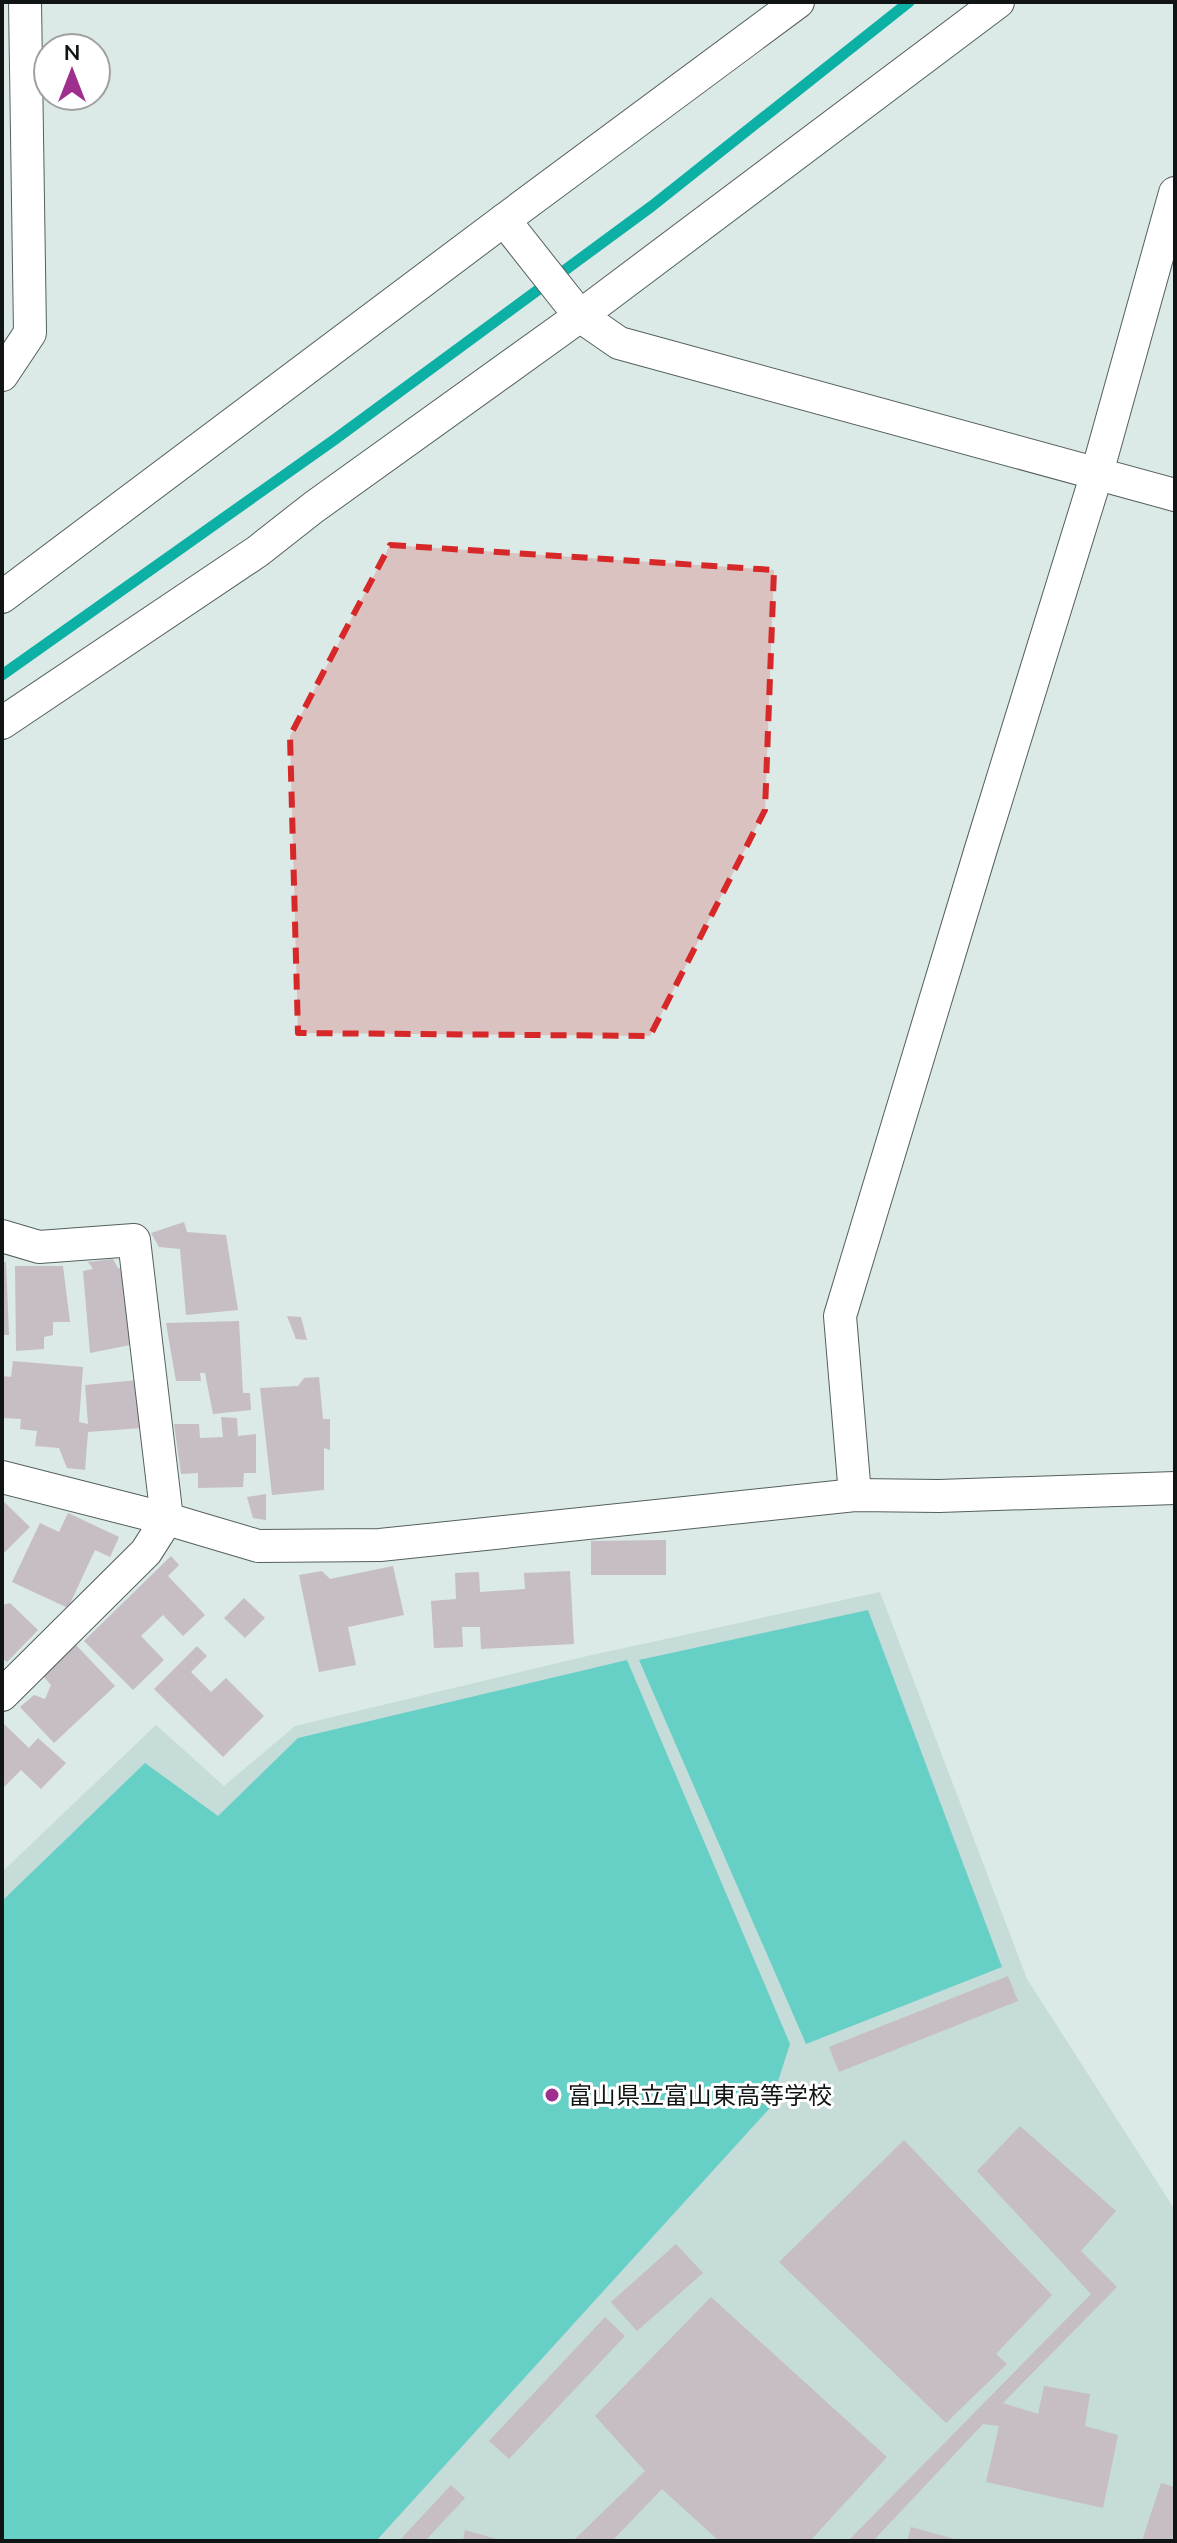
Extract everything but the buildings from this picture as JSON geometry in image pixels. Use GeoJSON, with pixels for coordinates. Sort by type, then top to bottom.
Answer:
{"type":"FeatureCollection","features":[{"type":"Feature","properties":{"kind":"street"},"geometry":{"type":"LineString","coordinates":[[2,375],[30,333],[25,2]]}},
{"type":"Feature","properties":{"kind":"street"},"geometry":{"type":"LineString","coordinates":[[2,597],[798,2]]}},
{"type":"Feature","properties":{"kind":"street"},"geometry":{"type":"LineString","coordinates":[[2,723],[258,551],[314,507],[580,316],[998,2]]}},
{"type":"Feature","properties":{"kind":"street"},"geometry":{"type":"LineString","coordinates":[[855,1495],[840,1316],[1097,473],[1175,193]]}},
{"type":"Feature","properties":{"kind":"street"},"geometry":{"type":"LineString","coordinates":[[504,220],[580,316],[619,343],[1175,495]]}},
{"type":"Feature","properties":{"kind":"street"},"geometry":{"type":"LineString","coordinates":[[2,1236],[39,1247],[134,1240],[167,1519],[146,1552],[2,1695]]}},
{"type":"Feature","properties":{"kind":"street"},"geometry":{"type":"LineString","coordinates":[[2,1477],[258,1546],[380,1545],[855,1495],[939,1496],[1175,1488]]}},
{"type":"Feature","properties":{"kind":"highlighted area"},"geometry":{"type":"Polygon","coordinates":[[[390,545],[774,570],[765,810],[650,1036],[298,1033],[290,736],[390,545]]]}},
{"type":"Feature","properties":{"kind":"shaded area","name":"富山県立富山東高等学校"},"geometry":{"type":"Polygon","coordinates":[[[880,1592],[1027,1979],[1175,2210],[1175,2541],[2,2541],[2,1872],[156,1725],[224,1786],[295,1726],[583,1657],[880,1592]]]}},
{"type":"Feature","properties":{"kind":"shaded area"},"geometry":{"type":"Polygon","coordinates":[[[868,1610],[1002,1967],[806,2044],[639,1660],[868,1610]]]}},
{"type":"Feature","properties":{"kind":"shaded area"},"geometry":{"type":"Polygon","coordinates":[[[627,1660],[790,2044],[769,2109],[376,2541],[2,2541],[2,1901],[145,1763],[218,1816],[298,1738],[627,1660]]]}},
{"type":"Feature","properties":{"kind":"waterway"},"geometry":{"type":"LineString","coordinates":[[2,675],[334,440],[652,206],[909,2]]}},
{"type":"Feature","properties":{"kind":"place","name":"富山県立富山東高等学校"},"geometry":{"type":"Point","coordinates":[552,2095]}}]}
